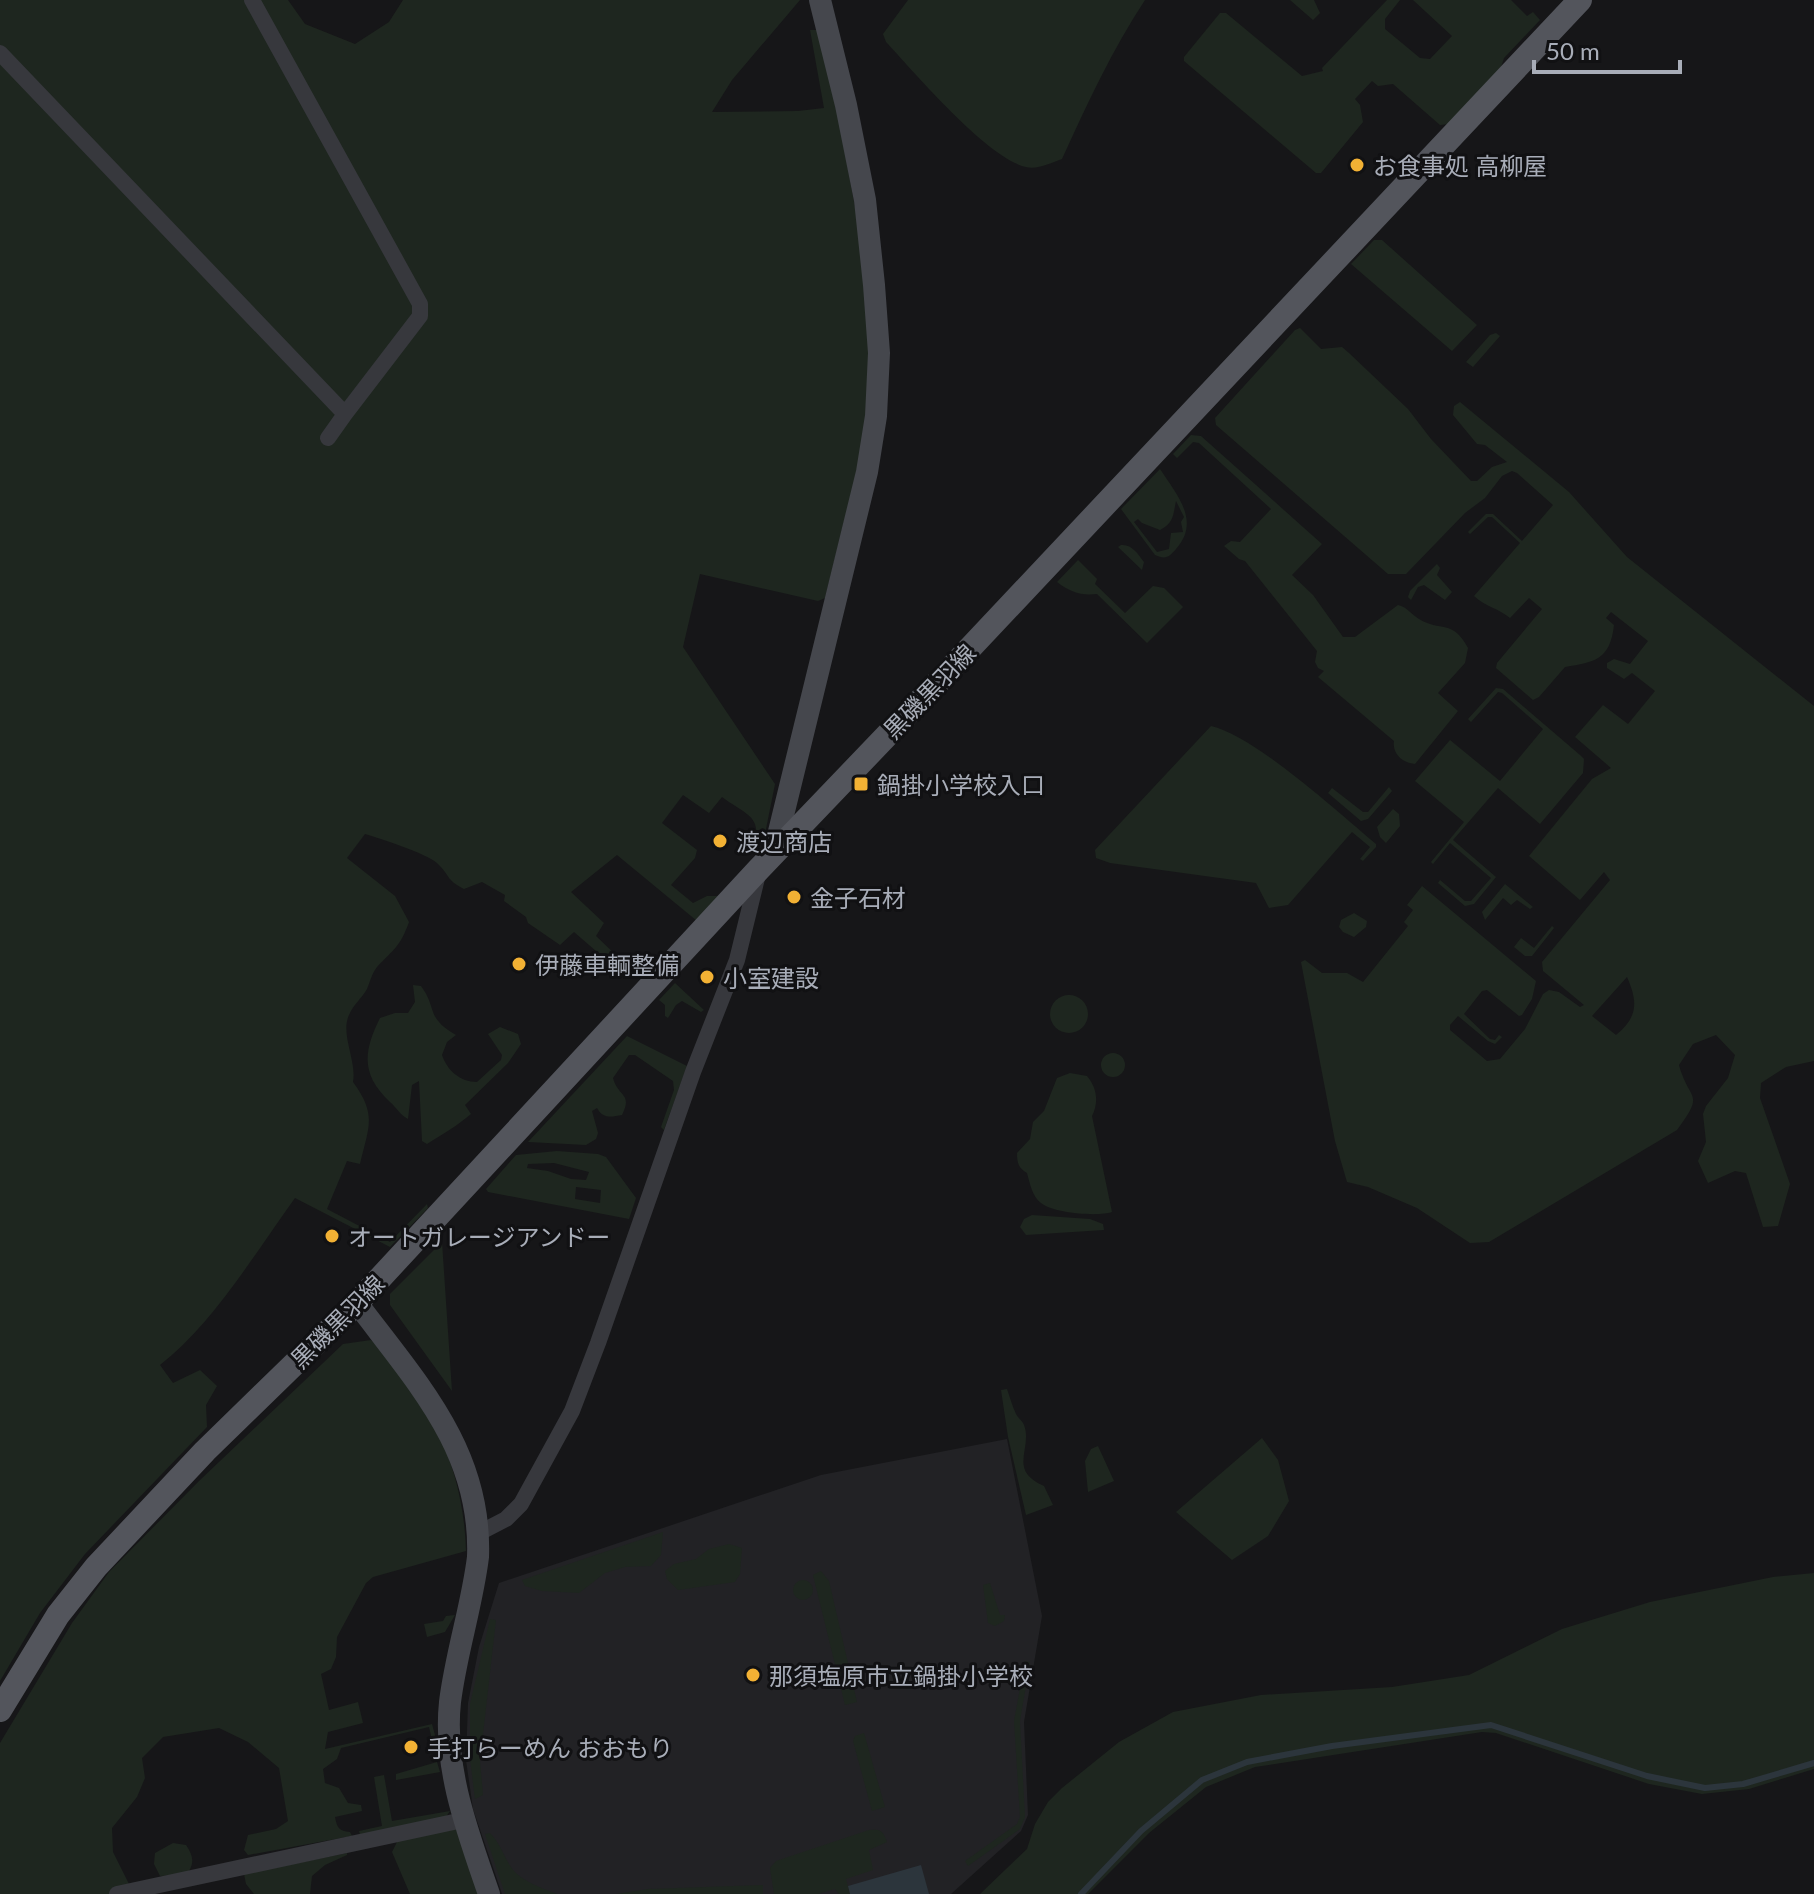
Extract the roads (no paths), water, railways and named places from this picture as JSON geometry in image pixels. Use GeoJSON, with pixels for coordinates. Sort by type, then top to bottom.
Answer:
{"type":"FeatureCollection","features":[{"type":"Feature","properties":{"kind":"main road","name":"黒磯黒羽線"},"geometry":{"type":"LineString","coordinates":[[0,1710],[58,1615],[96,1567],[205,1451],[357,1303],[767,861],[1580,0]]}},
{"type":"Feature","properties":{"kind":"street"},"geometry":{"type":"LineString","coordinates":[[252,0],[420,304],[420,316],[328,438]]}},
{"type":"Feature","properties":{"kind":"street"},"geometry":{"type":"LineString","coordinates":[[479,1533],[506,1519],[521,1504],[572,1411],[604,1328],[693,1072],[737,960],[767,861],[867,472],[876,416],[879,353],[865,200],[820,0]]}},
{"type":"Feature","properties":{"kind":"street"},"geometry":{"type":"LineString","coordinates":[[0,53],[345,414]]}},
{"type":"Feature","properties":{"kind":"street"},"geometry":{"type":"LineString","coordinates":[[357,1303],[439,1413],[466,1470],[474,1497],[479,1533],[474,1586],[459,1646],[450,1704],[449,1740],[463,1820],[489,1894]]}},
{"type":"Feature","properties":{"kind":"street"},"geometry":{"type":"LineString","coordinates":[[117,1894],[463,1820]]}},
{"type":"Feature","properties":{"kind":"waterway"},"geometry":{"type":"LineString","coordinates":[[1081,1894],[1141,1831],[1202,1780],[1247,1762],[1332,1746],[1491,1725],[1647,1776],[1705,1788],[1743,1784],[1814,1763]]}},
{"type":"Feature","properties":{"kind":"place","name":"お食事処 高柳屋"},"geometry":{"type":"Point","coordinates":[1357,165]}},
{"type":"Feature","properties":{"kind":"place","name":"鍋掛小学校入口"},"geometry":{"type":"Point","coordinates":[861,784]}},
{"type":"Feature","properties":{"kind":"place","name":"渡辺商店"},"geometry":{"type":"Point","coordinates":[720,841]}},
{"type":"Feature","properties":{"kind":"place","name":"金子石材"},"geometry":{"type":"Point","coordinates":[794,897]}},
{"type":"Feature","properties":{"kind":"place","name":"伊藤車輌整備"},"geometry":{"type":"Point","coordinates":[519,964]}},
{"type":"Feature","properties":{"kind":"place","name":"小室建設"},"geometry":{"type":"Point","coordinates":[707,977]}},
{"type":"Feature","properties":{"kind":"place","name":"オートガレージアンドー"},"geometry":{"type":"Point","coordinates":[332,1236]}},
{"type":"Feature","properties":{"kind":"place","name":"那須塩原市立鍋掛小学校"},"geometry":{"type":"Point","coordinates":[753,1675]}},
{"type":"Feature","properties":{"kind":"place","name":"手打らーめん おおもり"},"geometry":{"type":"Point","coordinates":[411,1747]}}]}
